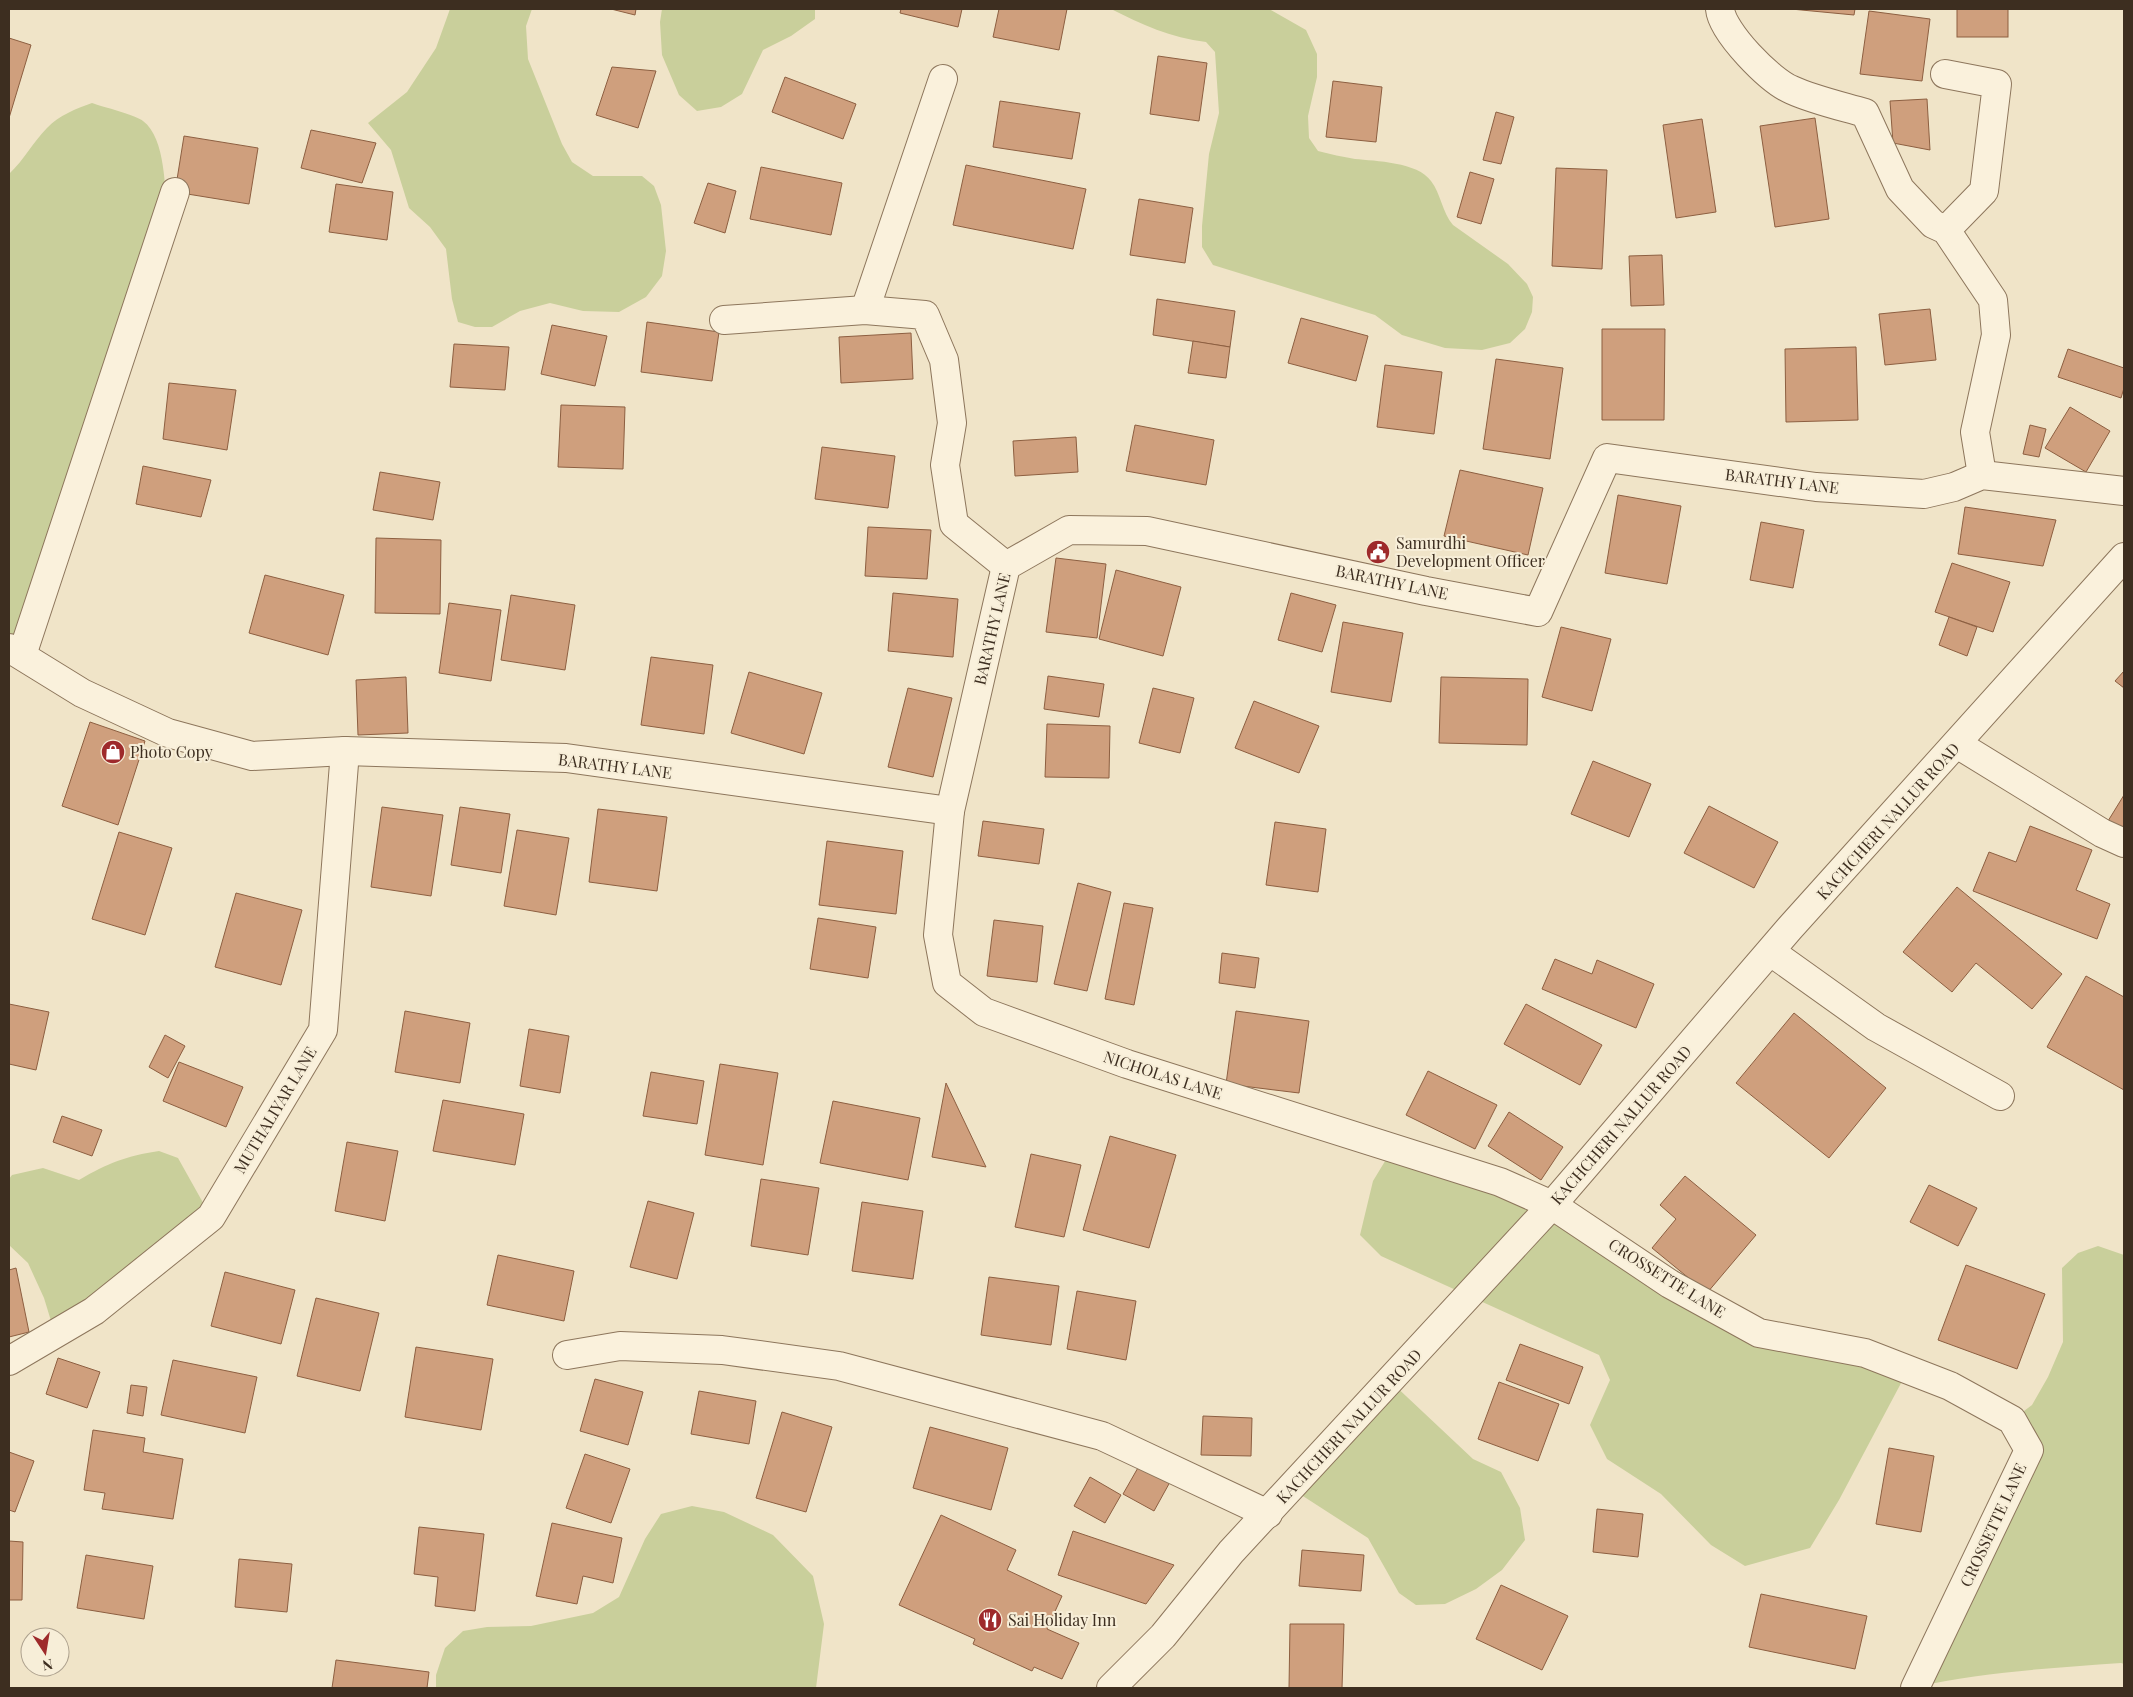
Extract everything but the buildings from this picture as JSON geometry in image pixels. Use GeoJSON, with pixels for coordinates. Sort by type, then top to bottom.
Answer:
{"type":"FeatureCollection","features":[{"type":"Feature","properties":{"kind":"street"},"geometry":{"type":"LineString","coordinates":[[1720,9],[1721,18],[1750,58],[1790,90],[1865,113],[1900,189],[1933,224],[1946,230],[1993,300],[1996,335],[1975,432],[1982,475]]}},
{"type":"Feature","properties":{"kind":"street"},"geometry":{"type":"LineString","coordinates":[[1945,74],[1997,84],[1984,191],[1946,230]]}},
{"type":"Feature","properties":{"kind":"street"},"geometry":{"type":"LineString","coordinates":[[865,310],[943,79]]}},
{"type":"Feature","properties":{"kind":"street"},"geometry":{"type":"LineString","coordinates":[[15,652],[175,192]]}},
{"type":"Feature","properties":{"kind":"street"},"geometry":{"type":"LineString","coordinates":[[724,320],[865,310],[925,315],[944,360],[952,423],[946,465],[954,524],[1006,566]]}},
{"type":"Feature","properties":{"kind":"street","name":"BARATHY LANE"},"geometry":{"type":"LineString","coordinates":[[15,652],[82,693],[168,734],[252,756],[345,751],[566,758],[950,811],[1006,566],[1068,530],[1147,530],[1426,591],[1538,612],[1607,458],[1816,487],[1924,494],[1954,487],[1982,475],[2124,491]]}},
{"type":"Feature","properties":{"kind":"street","name":"KACHCHERI NALLUR ROAD"},"geometry":{"type":"LineString","coordinates":[[1111,1688],[1163,1636],[1231,1552],[1552,1205],[1770,952],[2124,557]]}},
{"type":"Feature","properties":{"kind":"street"},"geometry":{"type":"LineString","coordinates":[[1957,744],[2102,832],[2124,843]]}},
{"type":"Feature","properties":{"kind":"street","name":"MUTHALIYAR LANE"},"geometry":{"type":"LineString","coordinates":[[9,1361],[94,1312],[212,1217],[323,1030],[345,751]]}},
{"type":"Feature","properties":{"kind":"street","name":"NICHOLAS LANE"},"geometry":{"type":"LineString","coordinates":[[950,811],[938,935],[947,983],[984,1012],[1126,1064],[1500,1182],[1552,1205]]}},
{"type":"Feature","properties":{"kind":"street"},"geometry":{"type":"LineString","coordinates":[[1770,952],[1876,1027],[2000,1096]]}},
{"type":"Feature","properties":{"kind":"street","name":"CROSSETTE LANE"},"geometry":{"type":"LineString","coordinates":[[1552,1205],[1670,1284],[1759,1332],[1865,1353],[1950,1386],[2012,1420],[2029,1450],[1915,1688]]}},
{"type":"Feature","properties":{"kind":"street"},"geometry":{"type":"LineString","coordinates":[[567,1355],[620,1346],[722,1350],[839,1366],[1102,1436],[1268,1514]]}},
{"type":"Feature","properties":{"kind":"green space"},"geometry":{"type":"Polygon","coordinates":[[[450,9],[532,9],[526,26],[528,59],[562,144],[572,162],[593,176],[642,176],[654,186],[661,205],[666,251],[662,276],[646,297],[619,312],[583,311],[550,303],[520,311],[492,327],[475,327],[458,322],[452,299],[446,249],[430,227],[409,208],[391,150],[368,123],[407,92],[436,48],[450,9]]]}},
{"type":"Feature","properties":{"kind":"green space"},"geometry":{"type":"Polygon","coordinates":[[[662,9],[815,9],[815,19],[791,36],[763,50],[742,94],[721,107],[697,111],[679,95],[662,55],[660,22],[662,9]]]}},
{"type":"Feature","properties":{"kind":"green space"},"geometry":{"type":"Polygon","coordinates":[[[1111,9],[1269,9],[1306,30],[1317,54],[1317,77],[1308,116],[1309,138],[1318,151],[1355,159],[1407,166],[1425,175],[1434,186],[1453,225],[1508,264],[1527,284],[1533,297],[1532,312],[1525,329],[1510,343],[1482,350],[1445,348],[1402,335],[1375,315],[1213,265],[1202,247],[1202,226],[1209,154],[1219,113],[1215,52],[1206,42],[1168,34],[1111,9]]]}},
{"type":"Feature","properties":{"kind":"green space"},"geometry":{"type":"Polygon","coordinates":[[[92,103],[139,119],[151,129],[163,166],[167,217],[60,540],[9,648],[9,174],[52,123],[68,113],[92,103]]]}},
{"type":"Feature","properties":{"kind":"green space"},"geometry":{"type":"Polygon","coordinates":[[[1393,1148],[1500,1182],[1759,1333],[1908,1370],[1839,1500],[1810,1548],[1745,1566],[1711,1545],[1661,1494],[1607,1459],[1590,1425],[1610,1380],[1599,1355],[1381,1256],[1360,1235],[1373,1181],[1393,1148]]]}},
{"type":"Feature","properties":{"kind":"green space"},"geometry":{"type":"Polygon","coordinates":[[[159,1151],[178,1158],[211,1217],[55,1334],[44,1298],[28,1263],[9,1245],[9,1179],[12,1175],[43,1168],[79,1180],[118,1161],[159,1151]]]}},
{"type":"Feature","properties":{"kind":"green space"},"geometry":{"type":"Polygon","coordinates":[[[2098,1246],[2124,1255],[2124,1664],[2018,1671],[1915,1687],[2029,1450],[2012,1420],[2032,1405],[2048,1377],[2063,1342],[2062,1268],[2078,1253],[2098,1246]]]}},
{"type":"Feature","properties":{"kind":"green space"},"geometry":{"type":"Polygon","coordinates":[[[1390,1381],[1473,1459],[1501,1472],[1520,1508],[1525,1540],[1502,1570],[1476,1589],[1445,1604],[1416,1605],[1399,1593],[1368,1538],[1292,1489],[1390,1381]]]}},
{"type":"Feature","properties":{"kind":"green space"},"geometry":{"type":"Polygon","coordinates":[[[692,1506],[724,1512],[773,1535],[813,1576],[824,1624],[816,1688],[436,1688],[436,1675],[445,1648],[463,1631],[487,1627],[531,1626],[593,1613],[619,1597],[645,1539],[661,1514],[692,1506]]]}},
{"type":"Feature","properties":{"kind":"place","name":"Samurdhi Development Officer"},"geometry":{"type":"Point","coordinates":[1378,552]}},
{"type":"Feature","properties":{"kind":"place","name":"Photo Copy"},"geometry":{"type":"Point","coordinates":[113,752]}},
{"type":"Feature","properties":{"kind":"place","name":"Sai Holiday Inn"},"geometry":{"type":"Point","coordinates":[990,1620]}}]}
